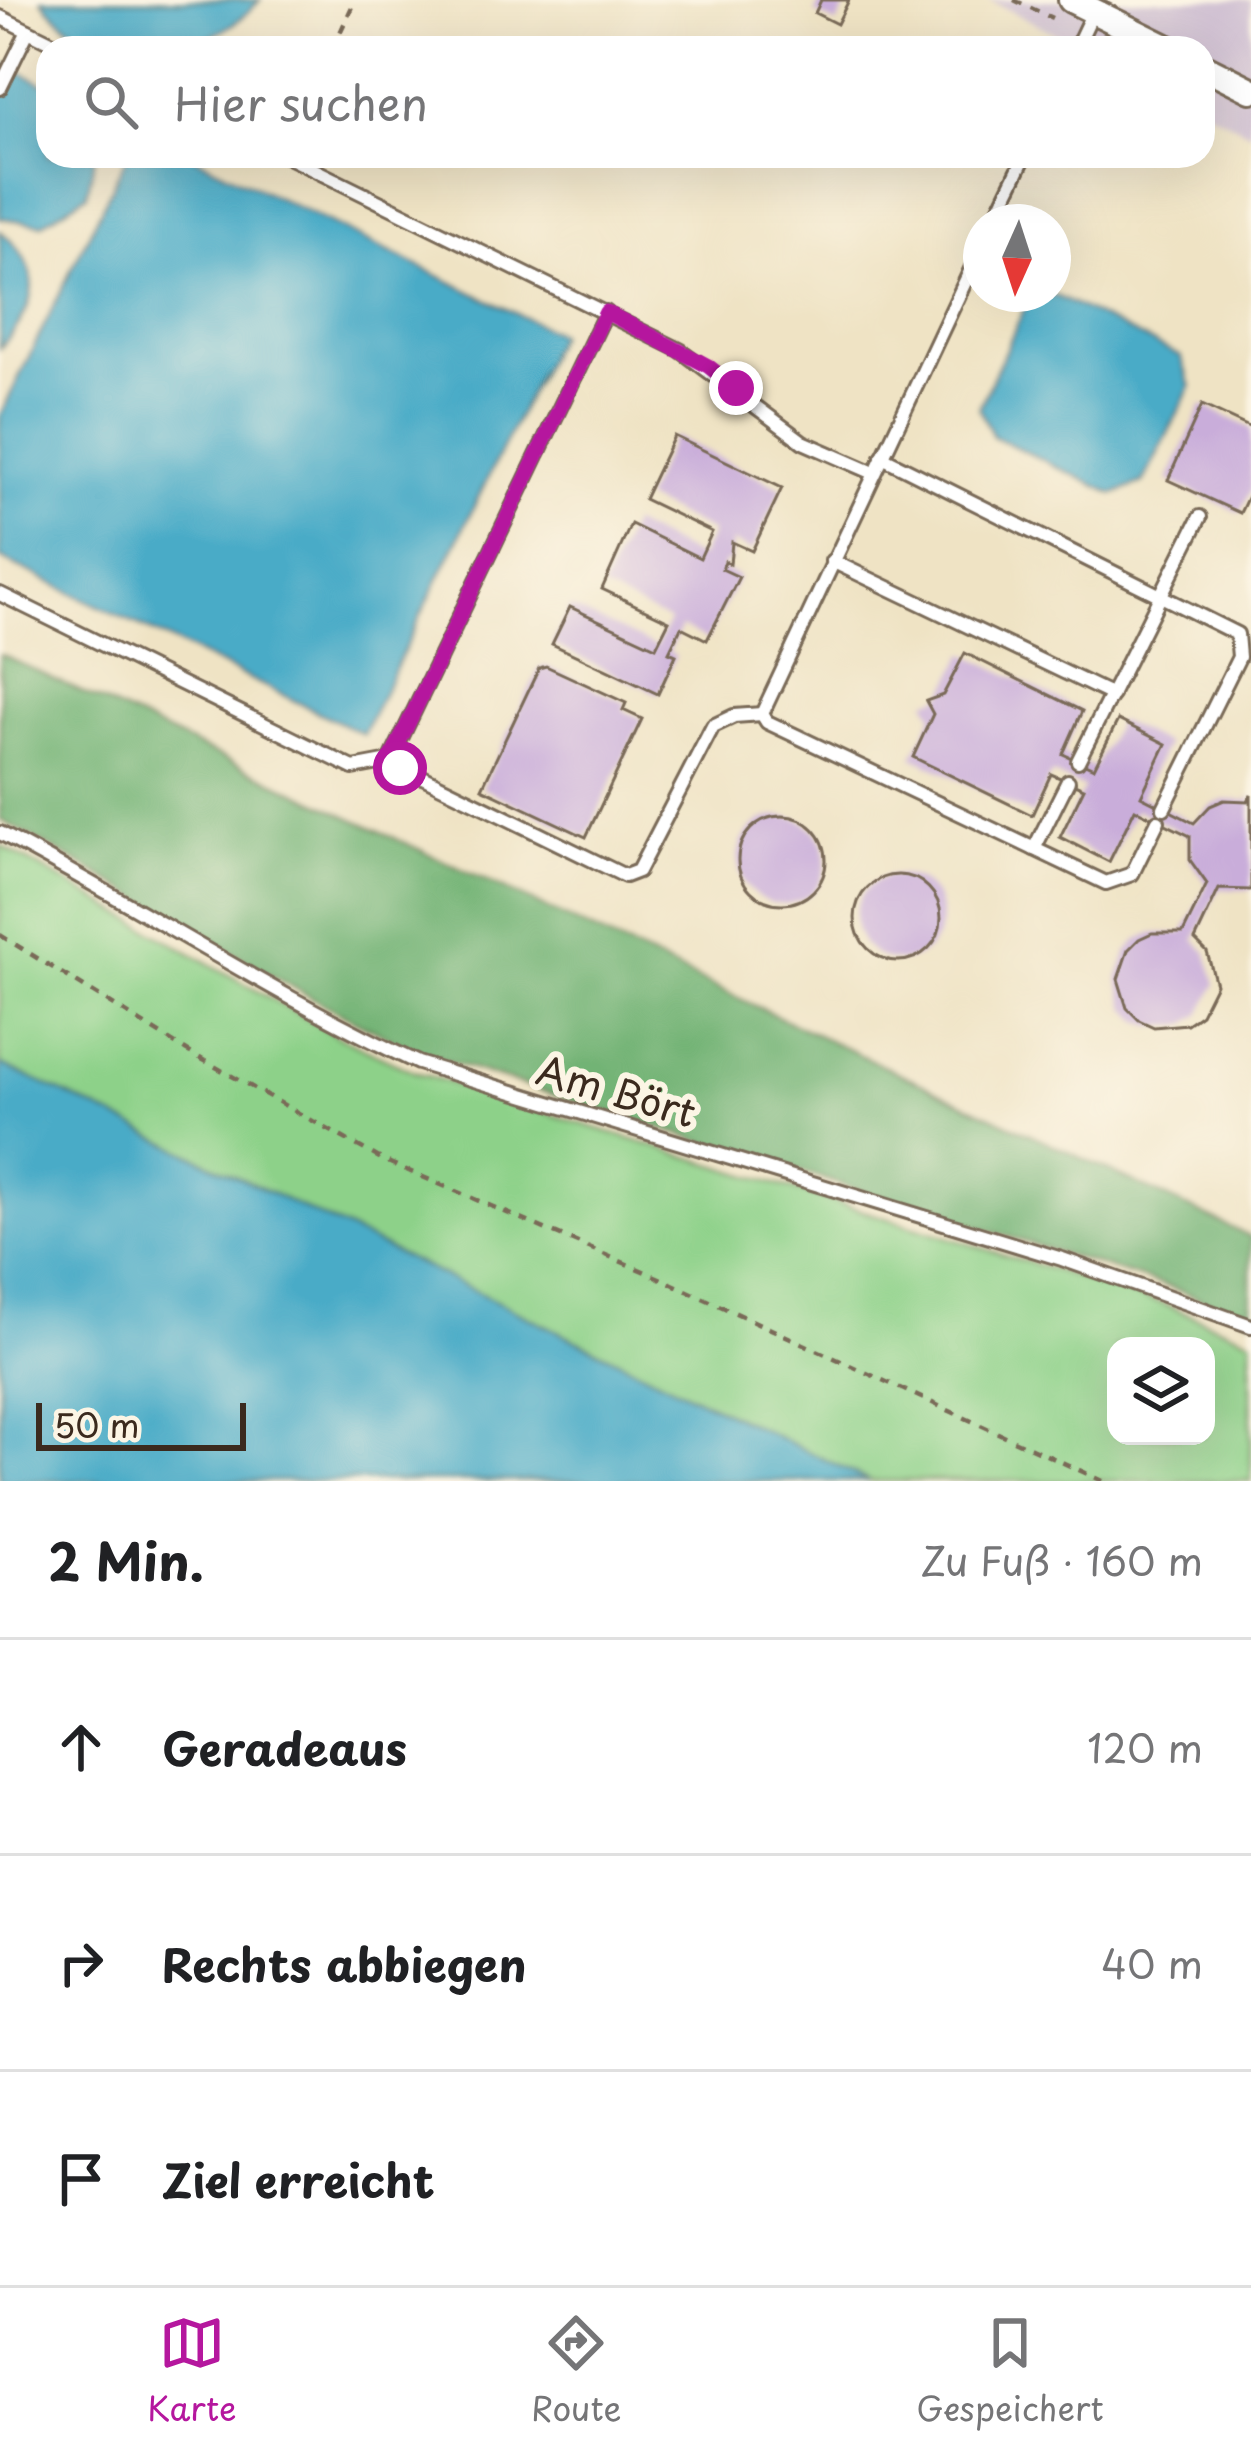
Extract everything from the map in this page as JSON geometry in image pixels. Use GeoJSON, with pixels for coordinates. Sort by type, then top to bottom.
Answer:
{"type":"FeatureCollection","features":[{"type":"Feature","properties":{"kind":"street"},"geometry":{"type":"LineString","coordinates":[[1082,5],[1144,36]]}},
{"type":"Feature","properties":{"kind":"street"},"geometry":{"type":"LineString","coordinates":[[1215,72],[1251,89]]}},
{"type":"Feature","properties":{"kind":"lane"},"geometry":{"type":"LineString","coordinates":[[1078,36],[1082,5]]}},
{"type":"Feature","properties":{"kind":"lane"},"geometry":{"type":"LineString","coordinates":[[0,17],[38,36]]}},
{"type":"Feature","properties":{"kind":"lane"},"geometry":{"type":"LineString","coordinates":[[0,88],[28,31]]}},
{"type":"Feature","properties":{"kind":"lane"},"geometry":{"type":"LineString","coordinates":[[311,168],[708,366],[803,442],[874,472]]}},
{"type":"Feature","properties":{"kind":"lane"},"geometry":{"type":"LineString","coordinates":[[1002,204],[1019,168]]}},
{"type":"Feature","properties":{"kind":"lane"},"geometry":{"type":"LineString","coordinates":[[762,714],[963,286]]}},
{"type":"Feature","properties":{"kind":"lane"},"geometry":{"type":"LineString","coordinates":[[390,761],[606,312]]}},
{"type":"Feature","properties":{"kind":"lane"},"geometry":{"type":"LineString","coordinates":[[762,714],[767,722],[1106,883],[1132,874],[1246,644],[1237,634],[882,457]]}},
{"type":"Feature","properties":{"kind":"lane"},"geometry":{"type":"LineString","coordinates":[[1078,761],[1200,517]]}},
{"type":"Feature","properties":{"kind":"lane"},"geometry":{"type":"LineString","coordinates":[[832,561],[1112,695]]}},
{"type":"Feature","properties":{"kind":"lane"},"geometry":{"type":"LineString","coordinates":[[0,594],[353,768],[390,761],[625,876],[638,871],[712,727],[734,716],[762,714]]}},
{"type":"Feature","properties":{"kind":"lane"},"geometry":{"type":"LineString","coordinates":[[1034,849],[1068,781]]}},
{"type":"Feature","properties":{"kind":"lane","name":"Am Bört"},"geometry":{"type":"LineString","coordinates":[[0,833],[118,895],[341,1027],[418,1063],[1062,1259],[1251,1326]]}},
{"type":"Feature","properties":{"kind":"path"},"geometry":{"type":"LineString","coordinates":[[339,36],[356,0]]}},
{"type":"Feature","properties":{"kind":"path"},"geometry":{"type":"LineString","coordinates":[[0,935],[187,1051],[383,1160],[656,1276],[1103,1481]]}},
{"type":"Feature","properties":{"kind":"shaded area"},"geometry":{"type":"Polygon","coordinates":[[[989,0],[1251,0],[1251,133],[1215,115],[1215,36],[1060,36],[989,0]]]}},
{"type":"Feature","properties":{"kind":"green space"},"geometry":{"type":"Polygon","coordinates":[[[0,654],[1251,1237],[1251,1318],[1169,1287],[423,1054],[315,1000],[0,820],[0,654]]]}},
{"type":"Feature","properties":{"kind":"green space"},"geometry":{"type":"Polygon","coordinates":[[[0,845],[337,1036],[415,1072],[1163,1304],[1251,1339],[1251,1481],[869,1481],[0,1064],[0,845]]]}},
{"type":"Feature","properties":{"kind":"water"},"geometry":{"type":"Polygon","coordinates":[[[42,0],[260,0],[212,36],[86,36],[64,23],[42,0]]]}},
{"type":"Feature","properties":{"kind":"water"},"geometry":{"type":"Polygon","coordinates":[[[0,62],[36,80],[36,168],[92,168],[87,194],[42,224],[0,218],[0,62]]]}},
{"type":"Feature","properties":{"kind":"water"},"geometry":{"type":"Polygon","coordinates":[[[121,168],[217,168],[558,334],[363,734],[0,558],[0,416],[121,168]]]}},
{"type":"Feature","properties":{"kind":"water"},"geometry":{"type":"Polygon","coordinates":[[[0,231],[25,260],[32,288],[23,318],[0,348],[0,231]]]}},
{"type":"Feature","properties":{"kind":"water"},"geometry":{"type":"Polygon","coordinates":[[[1071,303],[1181,357],[1191,387],[1143,483],[1114,494],[993,436],[979,408],[1023,312],[1071,312],[1071,303]]]}},
{"type":"Feature","properties":{"kind":"water"},"geometry":{"type":"Polygon","coordinates":[[[0,1064],[72,1097],[869,1481],[0,1481],[0,1064]]]}},
{"type":"Feature","properties":{"kind":"building"},"geometry":{"type":"Polygon","coordinates":[[[821,0],[849,0],[837,24],[815,13],[821,0]]]}},
{"type":"Feature","properties":{"kind":"building"},"geometry":{"type":"Polygon","coordinates":[[[1202,405],[1251,428],[1251,490],[1240,513],[1168,480],[1202,405]]]}},
{"type":"Feature","properties":{"kind":"building"},"geometry":{"type":"Polygon","coordinates":[[[674,436],[782,488],[752,551],[732,542],[730,564],[725,561],[722,569],[739,577],[707,640],[681,627],[669,652],[676,655],[658,694],[552,644],[570,607],[656,647],[669,621],[602,589],[631,524],[700,558],[712,532],[644,499],[674,436]]]}},
{"type":"Feature","properties":{"kind":"building"},"geometry":{"type":"Polygon","coordinates":[[[965,653],[1082,711],[1063,754],[1094,768],[1118,720],[1166,744],[1141,796],[1194,823],[1210,806],[1224,800],[1248,801],[1251,795],[1251,890],[1219,889],[1195,940],[1207,952],[1216,984],[1201,1014],[1187,1024],[1154,1027],[1139,1020],[1127,1008],[1118,979],[1128,950],[1139,939],[1152,933],[1183,933],[1207,884],[1190,860],[1190,836],[1135,809],[1109,862],[1060,837],[1084,788],[1051,774],[1032,815],[913,757],[933,714],[926,701],[943,695],[965,653]]]}},
{"type":"Feature","properties":{"kind":"building"},"geometry":{"type":"Polygon","coordinates":[[[546,666],[626,703],[623,710],[642,719],[586,837],[482,788],[539,668],[546,666]]]}},
{"type":"Feature","properties":{"kind":"building"},"geometry":{"type":"Polygon","coordinates":[[[782,816],[813,829],[826,860],[813,891],[782,904],[751,891],[738,860],[751,829],[782,816]]]}},
{"type":"Feature","properties":{"kind":"building"},"geometry":{"type":"Polygon","coordinates":[[[898,875],[914,878],[928,888],[938,902],[938,934],[928,948],[914,958],[898,961],[882,958],[868,948],[858,934],[855,918],[858,902],[868,888],[882,878],[898,875]]]}},
{"type":"Feature","properties":{"kind":"route"},"geometry":{"type":"LineString","coordinates":[[400,768],[390,761],[606,312],[708,366],[736,388]]}}]}
